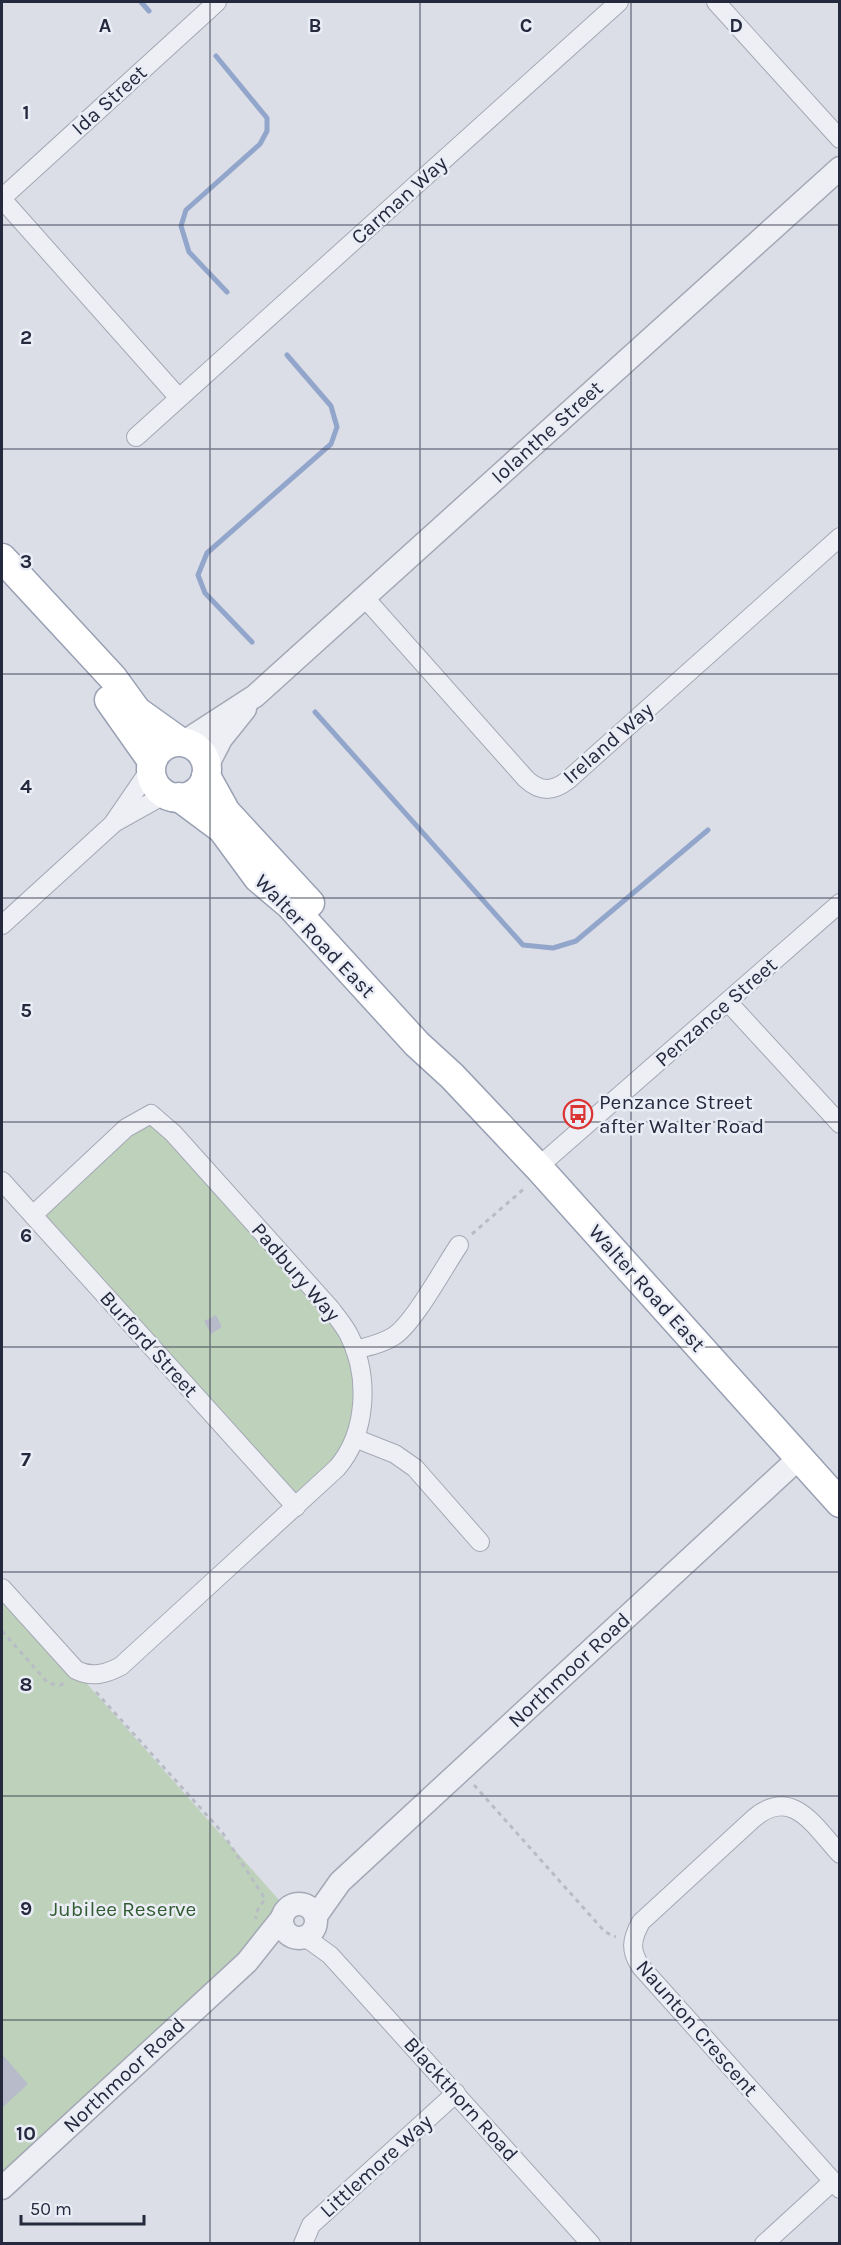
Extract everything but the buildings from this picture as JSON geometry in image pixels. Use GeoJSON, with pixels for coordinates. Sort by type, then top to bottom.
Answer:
{"type":"FeatureCollection","features":[{"type":"Feature","properties":{"kind":"main road"},"geometry":{"type":"LineString","coordinates":[[2,558],[113,678],[137,711],[181,742],[200,752],[206,772],[202,786],[196,793],[188,797],[172,796],[155,785],[151,765],[116,706],[2,584]]}},
{"type":"Feature","properties":{"kind":"main road"},"geometry":{"type":"LineString","coordinates":[[151,765],[160,750],[181,742]]}},
{"type":"Feature","properties":{"kind":"main road","name":"Walter Road East"},"geometry":{"type":"LineString","coordinates":[[206,772],[226,812],[430,1035],[452,1076]]}},
{"type":"Feature","properties":{"kind":"main road","name":"Walter Road East"},"geometry":{"type":"LineString","coordinates":[[172,796],[222,829],[258,878],[290,905],[417,1044],[452,1076],[532,1177],[840,1503]]}},
{"type":"Feature","properties":{"kind":"street","name":"Ida Street"},"geometry":{"type":"LineString","coordinates":[[2,199],[217,2]]}},
{"type":"Feature","properties":{"kind":"street","name":"Carman Way"},"geometry":{"type":"LineString","coordinates":[[136,437],[619,2]]}},
{"type":"Feature","properties":{"kind":"street"},"geometry":{"type":"LineString","coordinates":[[716,2],[840,139]]}},
{"type":"Feature","properties":{"kind":"street","name":"Iolanthe Street"},"geometry":{"type":"LineString","coordinates":[[181,742],[255,696],[840,168]]}},
{"type":"Feature","properties":{"kind":"street"},"geometry":{"type":"LineString","coordinates":[[2,199],[179,398]]}},
{"type":"Feature","properties":{"kind":"street","name":"Ireland Way"},"geometry":{"type":"LineString","coordinates":[[365,598],[526,779],[540,789],[549,790],[568,780],[840,537]]}},
{"type":"Feature","properties":{"kind":"street","name":"Iolanthe Street"},"geometry":{"type":"LineString","coordinates":[[206,772],[221,739],[255,696]]}},
{"type":"Feature","properties":{"kind":"street"},"geometry":{"type":"LineString","coordinates":[[2,925],[114,823],[151,765]]}},
{"type":"Feature","properties":{"kind":"street"},"geometry":{"type":"LineString","coordinates":[[114,823],[172,796]]}},
{"type":"Feature","properties":{"kind":"street","name":"Penzance Street"},"geometry":{"type":"LineString","coordinates":[[532,1177],[840,903]]}},
{"type":"Feature","properties":{"kind":"street"},"geometry":{"type":"LineString","coordinates":[[728,1002],[840,1124]]}},
{"type":"Feature","properties":{"kind":"street","name":"Padbury Way"},"geometry":{"type":"LineString","coordinates":[[33,1215],[126,1128],[152,1114],[173,1133],[330,1308],[348,1333],[355,1350],[362,1383],[362,1412],[357,1439],[337,1468],[121,1666],[104,1674],[84,1674]]}},
{"type":"Feature","properties":{"kind":"street","name":"Burford Street"},"geometry":{"type":"LineString","coordinates":[[2,1181],[296,1507]]}},
{"type":"Feature","properties":{"kind":"street"},"geometry":{"type":"LineString","coordinates":[[355,1350],[378,1344],[396,1335],[409,1320],[459,1245]]}},
{"type":"Feature","properties":{"kind":"street"},"geometry":{"type":"LineString","coordinates":[[357,1439],[395,1454],[415,1468],[480,1542]]}},
{"type":"Feature","properties":{"kind":"street","name":"Northmoor Road"},"geometry":{"type":"LineString","coordinates":[[2,2188],[247,1962],[301,1923],[340,1882],[799,1458]]}},
{"type":"Feature","properties":{"kind":"street"},"geometry":{"type":"LineString","coordinates":[[2,1588],[60,1655],[84,1674]]}},
{"type":"Feature","properties":{"kind":"street","name":"Naunton Crescent"},"geometry":{"type":"LineString","coordinates":[[836,2185],[641,1967],[633,1955],[632,1943],[641,1922],[753,1819],[773,1806],[787,1806],[801,1812],[840,1854]]}},
{"type":"Feature","properties":{"kind":"street","name":"Blackthorn Road"},"geometry":{"type":"LineString","coordinates":[[301,1923],[591,2244]]}},
{"type":"Feature","properties":{"kind":"street","name":"Littlemore Way"},"geometry":{"type":"LineString","coordinates":[[303,2244],[311,2225],[456,2093]]}},
{"type":"Feature","properties":{"kind":"street"},"geometry":{"type":"LineString","coordinates":[[764,2244],[836,2185]]}},
{"type":"Feature","properties":{"kind":"path"},"geometry":{"type":"LineString","coordinates":[[459,1245],[532,1177]]}},
{"type":"Feature","properties":{"kind":"path"},"geometry":{"type":"LineString","coordinates":[[2,1631],[48,1683],[60,1685],[84,1674],[101,1698],[222,1832],[265,1899],[255,1914],[258,1925]]}},
{"type":"Feature","properties":{"kind":"path"},"geometry":{"type":"LineString","coordinates":[[461,1770],[605,1932],[632,1943]]}},
{"type":"Feature","properties":{"kind":"green space"},"geometry":{"type":"Polygon","coordinates":[[[151,1114],[355,1350],[357,1439],[296,1507],[33,1215],[151,1114]]]}},
{"type":"Feature","properties":{"kind":"green space","name":"Jubilee Reserve"},"geometry":{"type":"Polygon","coordinates":[[[2,1588],[287,1909],[2,2188],[2,1588]]]}},
{"type":"Feature","properties":{"kind":"waterway"},"geometry":{"type":"LineString","coordinates":[[141,2],[149,11]]}},
{"type":"Feature","properties":{"kind":"waterway"},"geometry":{"type":"LineString","coordinates":[[216,56],[267,118],[267,131],[260,144],[186,210],[181,226],[189,252],[227,292]]}},
{"type":"Feature","properties":{"kind":"waterway"},"geometry":{"type":"LineString","coordinates":[[252,642],[205,593],[198,575],[207,553],[331,444],[337,427],[331,406],[287,355]]}},
{"type":"Feature","properties":{"kind":"waterway"},"geometry":{"type":"LineString","coordinates":[[315,712],[523,945],[553,948],[576,941],[708,830]]}},
{"type":"Feature","properties":{"kind":"place","name":"Penzance Street after Walter Road"},"geometry":{"type":"Point","coordinates":[578,1114]}}]}
